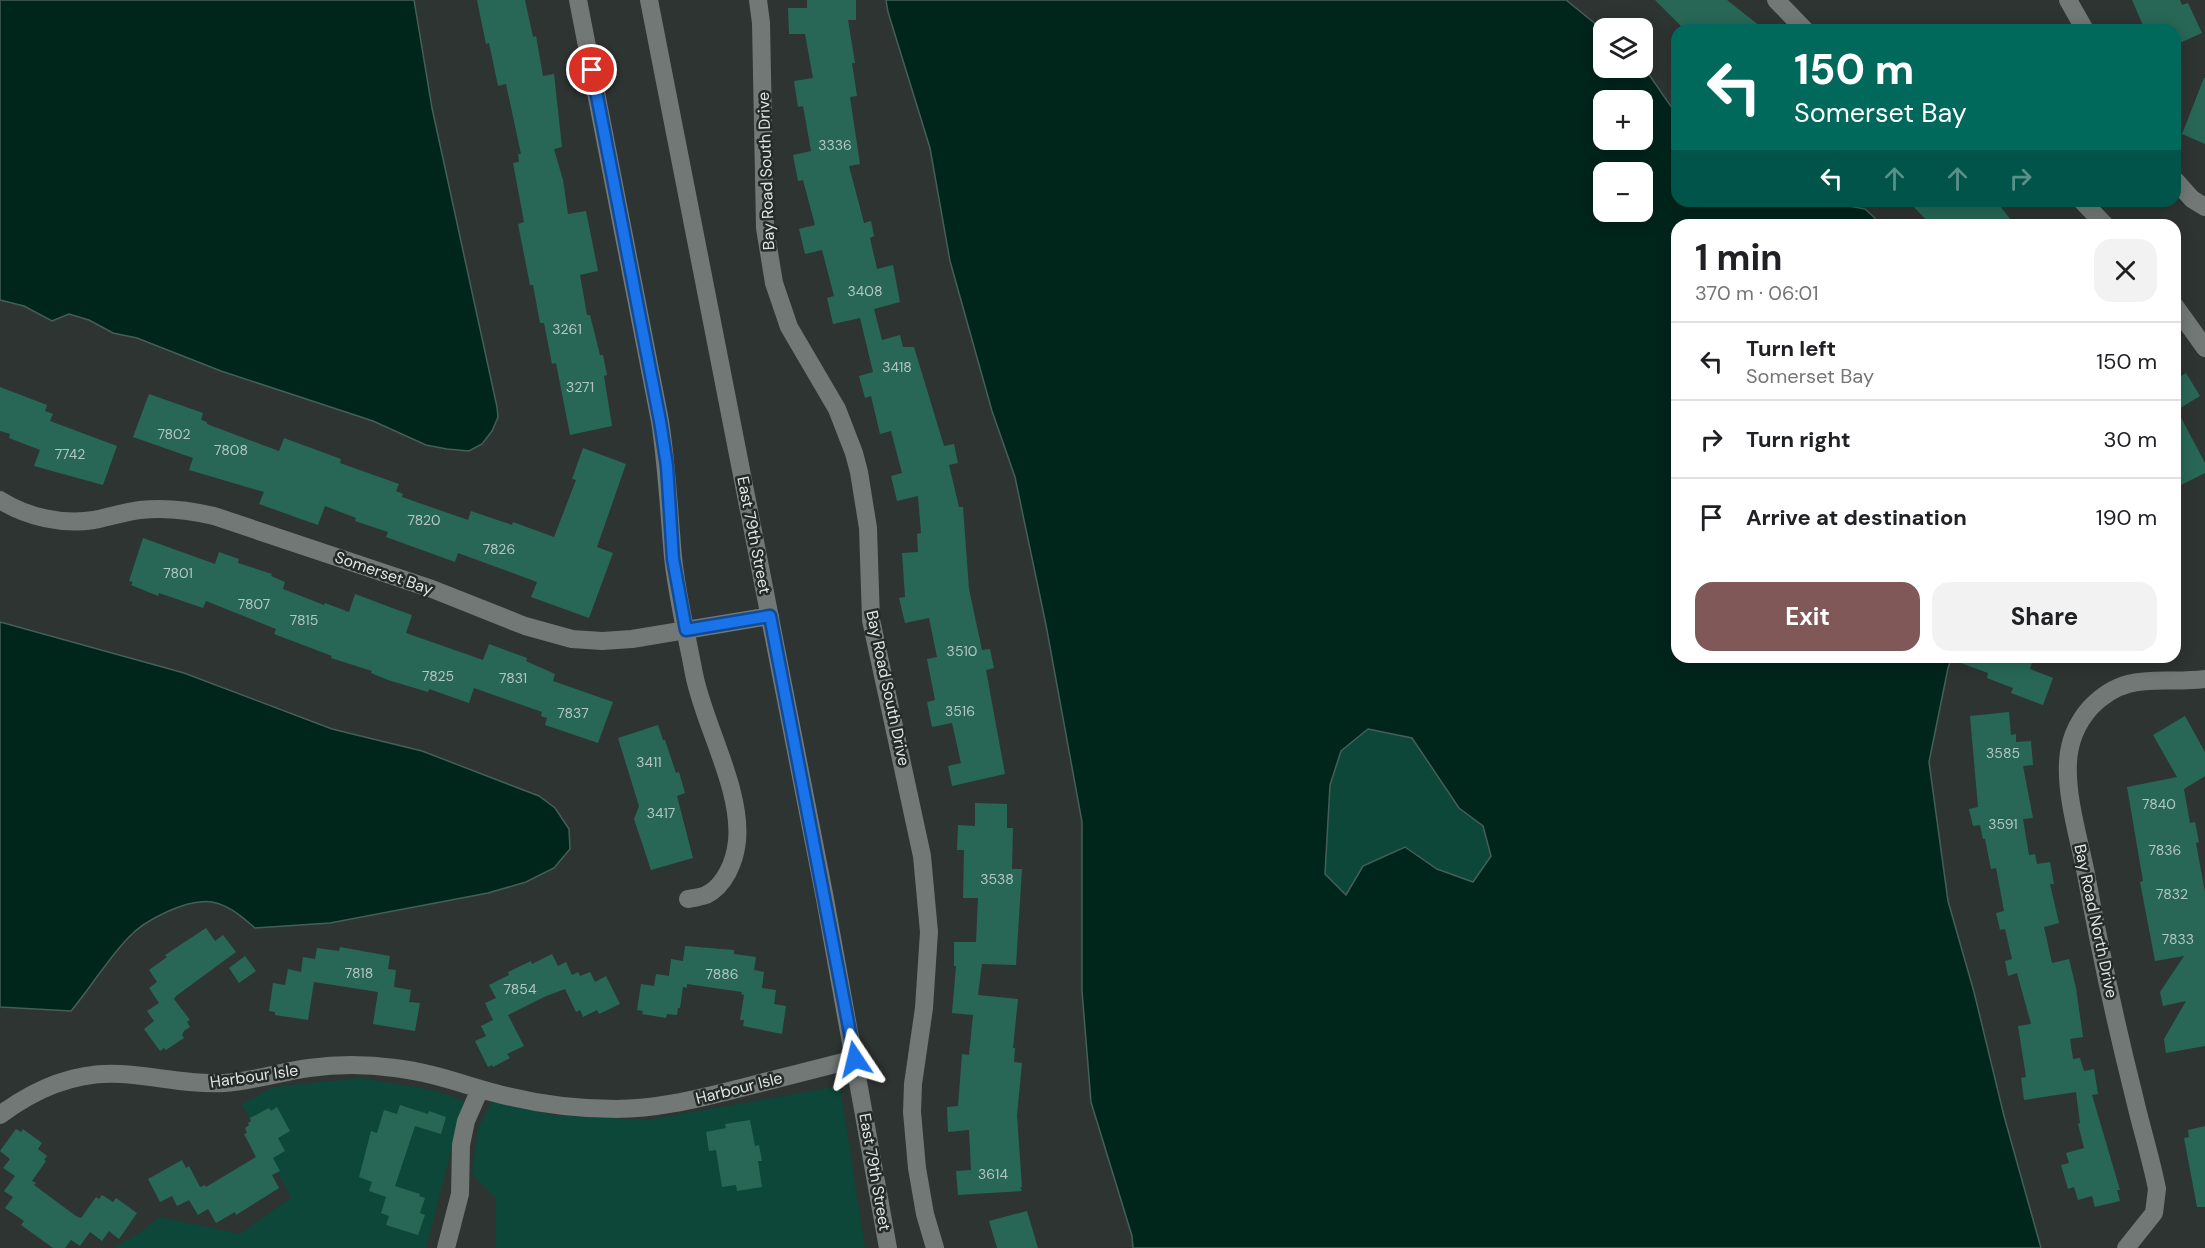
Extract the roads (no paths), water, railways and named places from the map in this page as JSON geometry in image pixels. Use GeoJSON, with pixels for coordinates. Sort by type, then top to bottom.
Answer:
{"type":"FeatureCollection","features":[{"type":"Feature","properties":{"kind":"street"},"geometry":{"type":"LineString","coordinates":[[578,0],[660,421],[667,466],[673,559],[695,677],[729,786],[735,813],[737,838],[734,858],[724,878],[707,894],[688,899]]}},
{"type":"Feature","properties":{"kind":"street","name":"East 79th Street"},"geometry":{"type":"LineString","coordinates":[[649,0],[855,1059],[888,1248]]}},
{"type":"Feature","properties":{"kind":"street","name":"Bay Road South Drive"},"geometry":{"type":"LineString","coordinates":[[758,0],[762,42],[765,228],[774,283],[789,327],[837,409],[855,453],[860,472],[868,528],[871,620],[922,856],[929,932],[924,1008],[913,1084],[912,1112],[916,1168],[925,1214],[935,1248]]}},
{"type":"Feature","properties":{"kind":"street"},"geometry":{"type":"LineString","coordinates":[[1776,0],[1799,24]]}},
{"type":"Feature","properties":{"kind":"street"},"geometry":{"type":"LineString","coordinates":[[2068,0],[2082,24]]}},
{"type":"Feature","properties":{"kind":"street"},"geometry":{"type":"LineString","coordinates":[[2181,187],[2192,199],[2205,207]]}},
{"type":"Feature","properties":{"kind":"street"},"geometry":{"type":"LineString","coordinates":[[2088,207],[2099,219]]}},
{"type":"Feature","properties":{"kind":"street"},"geometry":{"type":"LineString","coordinates":[[2181,314],[2205,348]]}},
{"type":"Feature","properties":{"kind":"street","name":"Somerset Bay"},"geometry":{"type":"LineString","coordinates":[[0,500],[29,514],[56,521],[92,520],[132,511],[159,509],[187,510],[214,516],[432,589],[525,626],[562,637],[602,641],[622,640],[770,616]]}},
{"type":"Feature","properties":{"kind":"street","name":"Bay Road North Drive"},"geometry":{"type":"LineString","coordinates":[[2126,1248],[2154,1213],[2157,1189],[2098,940],[2068,782],[2069,753],[2073,735],[2083,718],[2096,703],[2112,691],[2139,681],[2205,679]]}},
{"type":"Feature","properties":{"kind":"street","name":"Harbour Isle"},"geometry":{"type":"LineString","coordinates":[[0,1116],[25,1097],[50,1084],[77,1077],[104,1074],[220,1083],[252,1080],[310,1068],[376,1066],[431,1074],[524,1100],[570,1108],[618,1109],[685,1102],[855,1059]]}},
{"type":"Feature","properties":{"kind":"street"},"geometry":{"type":"LineString","coordinates":[[446,1248],[460,1194],[462,1145],[466,1121],[480,1089]]}}]}
